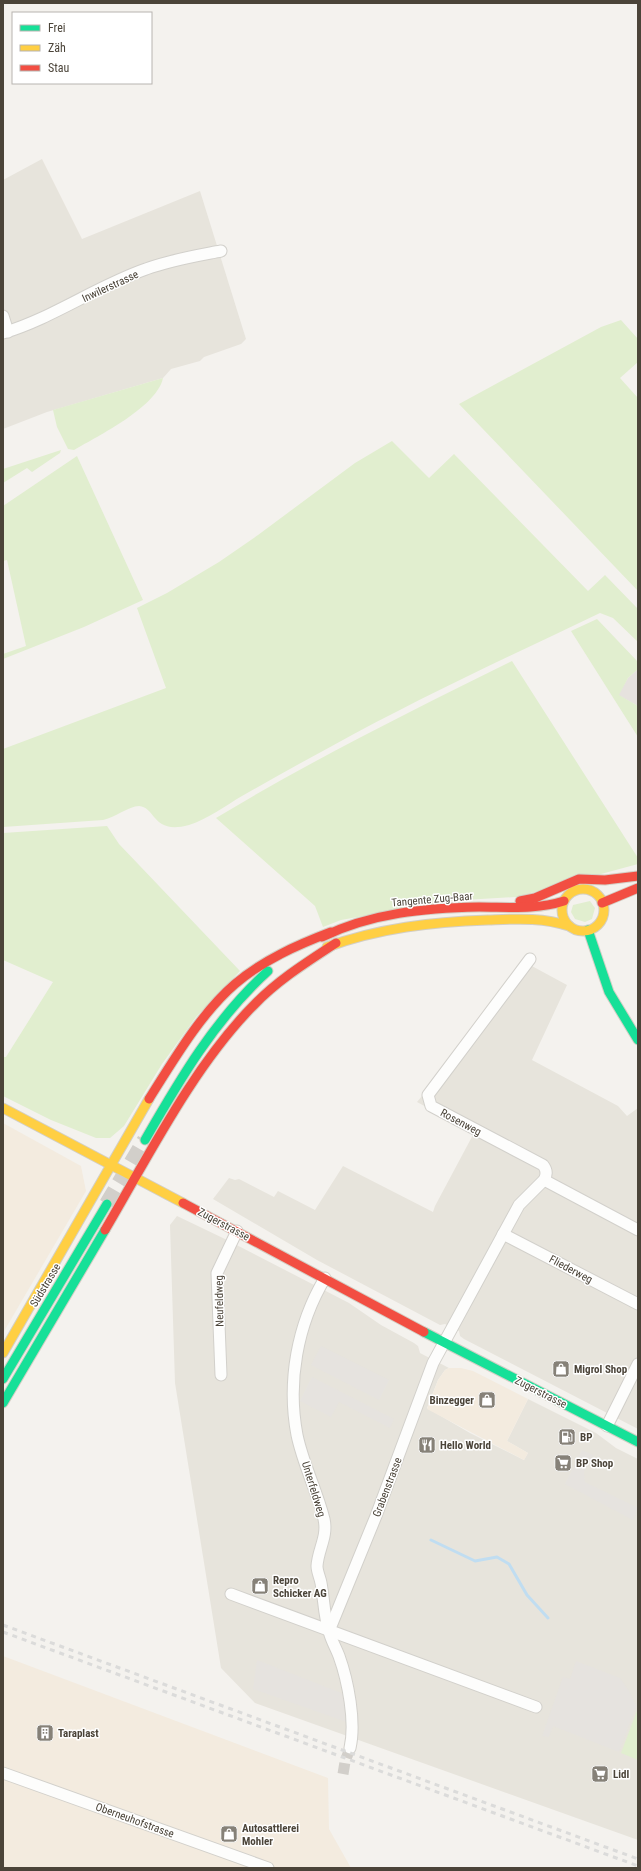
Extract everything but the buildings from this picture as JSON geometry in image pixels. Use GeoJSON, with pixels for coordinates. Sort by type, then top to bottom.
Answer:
{"type":"FeatureCollection","features":[{"type":"Feature","properties":{"kind":"main road"},"geometry":{"type":"LineString","coordinates":[[484,907],[535,898],[579,879],[605,880],[638,876]]}},
{"type":"Feature","properties":{"kind":"main road"},"geometry":{"type":"LineString","coordinates":[[602,903],[638,888]]}},
{"type":"Feature","properties":{"kind":"main road"},"geometry":{"type":"LineString","coordinates":[[584,890],[593,892],[602,903],[603,910],[601,920],[593,928],[588,930],[578,930],[569,926],[563,917],[562,906],[564,901],[574,891],[584,890]]}},
{"type":"Feature","properties":{"kind":"main road","name":"Tangente Zug-Baar"},"geometry":{"type":"LineString","coordinates":[[145,1140],[194,1059],[234,1007],[258,980],[271,968],[331,932],[391,914],[443,908],[530,907],[556,905],[564,901]]}},
{"type":"Feature","properties":{"kind":"main road","name":"Tangente Zug-Baar"},"geometry":{"type":"LineString","coordinates":[[234,1007],[289,965],[336,943],[368,933],[392,928],[444,922],[544,919],[569,926]]}},
{"type":"Feature","properties":{"kind":"main road"},"geometry":{"type":"LineString","coordinates":[[588,930],[609,992],[638,1040]]}},
{"type":"Feature","properties":{"kind":"main road"},"geometry":{"type":"LineString","coordinates":[[3,1353],[137,1119],[171,1063],[220,998],[236,983],[280,954],[302,942],[331,932]]}},
{"type":"Feature","properties":{"kind":"main road"},"geometry":{"type":"LineString","coordinates":[[3,1403],[199,1072],[224,1037],[255,1003],[288,975],[336,943]]}},
{"type":"Feature","properties":{"kind":"main road","name":"Zugerstrasse"},"geometry":{"type":"LineString","coordinates":[[3,1108],[444,1342],[638,1442]]}},
{"type":"Feature","properties":{"kind":"main road","name":"Südstrasse"},"geometry":{"type":"LineString","coordinates":[[3,1379],[107,1204]]}},
{"type":"Feature","properties":{"kind":"street","name":"Inwilerstrasse"},"geometry":{"type":"LineString","coordinates":[[6,332],[52,313],[145,269],[171,261],[220,251]]}},
{"type":"Feature","properties":{"kind":"street"},"geometry":{"type":"LineString","coordinates":[[3,316],[6,332]]}},
{"type":"Feature","properties":{"kind":"street","name":"Rosenweg"},"geometry":{"type":"LineString","coordinates":[[530,959],[428,1095],[431,1106],[543,1165],[546,1168],[546,1176],[544,1180]]}},
{"type":"Feature","properties":{"kind":"street"},"geometry":{"type":"LineString","coordinates":[[444,1342],[474,1290],[519,1205],[544,1180],[638,1230]]}},
{"type":"Feature","properties":{"kind":"street","name":"Neufeldweg"},"geometry":{"type":"LineString","coordinates":[[221,1376],[217,1273],[237,1231]]}},
{"type":"Feature","properties":{"kind":"street","name":"Fliederweg"},"geometry":{"type":"LineString","coordinates":[[503,1234],[638,1304]]}},
{"type":"Feature","properties":{"kind":"street","name":"Unterfeldweg"},"geometry":{"type":"LineString","coordinates":[[325,1278],[312,1301],[297,1347],[293,1401],[298,1436],[324,1520],[325,1540],[318,1555],[317,1568],[329,1631],[340,1657],[352,1710],[352,1740],[350,1748]]}},
{"type":"Feature","properties":{"kind":"street","name":"Grabenstrasse"},"geometry":{"type":"LineString","coordinates":[[329,1631],[376,1516],[433,1363],[444,1342]]}},
{"type":"Feature","properties":{"kind":"street"},"geometry":{"type":"LineString","coordinates":[[607,1426],[638,1364]]}},
{"type":"Feature","properties":{"kind":"street"},"geometry":{"type":"LineString","coordinates":[[231,1594],[536,1707]]}},
{"type":"Feature","properties":{"kind":"street","name":"Oberneuhofstrasse"},"geometry":{"type":"LineString","coordinates":[[3,1772],[268,1868]]}},
{"type":"Feature","properties":{"kind":"shaded area"},"geometry":{"type":"Polygon","coordinates":[[[42,159],[82,239],[200,191],[246,339],[241,344],[204,357],[200,361],[171,369],[163,378],[47,412],[3,429],[3,180],[42,159]]]}},
{"type":"Feature","properties":{"kind":"shaded area"},"geometry":{"type":"Polygon","coordinates":[[[638,669],[638,706],[618,695],[628,678],[638,669]]]}},
{"type":"Feature","properties":{"kind":"shaded area"},"geometry":{"type":"Polygon","coordinates":[[[530,965],[567,985],[532,1060],[618,1106],[627,1116],[638,1108],[638,1429],[464,1339],[460,1336],[459,1331],[445,1324],[440,1325],[317,1260],[213,1199],[229,1178],[235,1180],[239,1179],[274,1197],[278,1191],[315,1210],[343,1166],[433,1212],[474,1133],[417,1102],[530,965]]]}},
{"type":"Feature","properties":{"kind":"shaded area"},"geometry":{"type":"Polygon","coordinates":[[[3,1123],[81,1166],[86,1191],[3,1333],[3,1123]]]}},
{"type":"Feature","properties":{"kind":"shaded area"},"geometry":{"type":"Polygon","coordinates":[[[177,1216],[349,1303],[381,1325],[414,1343],[418,1346],[420,1353],[449,1368],[445,1370],[438,1380],[427,1408],[470,1433],[524,1460],[528,1453],[507,1441],[528,1399],[596,1433],[616,1448],[638,1459],[638,1840],[255,1703],[221,1668],[175,1383],[170,1225],[177,1216]]]}},
{"type":"Feature","properties":{"kind":"shaded area"},"geometry":{"type":"Polygon","coordinates":[[[321,1346],[389,1380],[379,1400],[311,1365],[321,1346]]]}},
{"type":"Feature","properties":{"kind":"shaded area"},"geometry":{"type":"Polygon","coordinates":[[[449,1368],[461,1368],[473,1371],[528,1399],[507,1441],[528,1453],[524,1460],[427,1409],[438,1380],[445,1370],[449,1368]]]}},
{"type":"Feature","properties":{"kind":"shaded area"},"geometry":{"type":"Polygon","coordinates":[[[312,1377],[394,1419],[390,1428],[339,1402],[331,1417],[300,1401],[312,1377]]]}},
{"type":"Feature","properties":{"kind":"shaded area"},"geometry":{"type":"Polygon","coordinates":[[[582,1450],[593,1455],[584,1472],[585,1482],[638,1508],[633,1520],[565,1484],[582,1450]]]}},
{"type":"Feature","properties":{"kind":"shaded area"},"geometry":{"type":"Polygon","coordinates":[[[3,1656],[328,1778],[329,1829],[351,1868],[3,1868],[3,1656]]]}},
{"type":"Feature","properties":{"kind":"shaded area"},"geometry":{"type":"Polygon","coordinates":[[[257,1660],[349,1696],[352,1724],[253,1689],[257,1660]]]}},
{"type":"Feature","properties":{"kind":"shaded area"},"geometry":{"type":"Polygon","coordinates":[[[576,1661],[620,1678],[629,1691],[636,1706],[619,1752],[553,1726],[549,1737],[542,1736],[563,1677],[570,1679],[576,1661]]]}},
{"type":"Feature","properties":{"kind":"green space"},"geometry":{"type":"Polygon","coordinates":[[[621,320],[638,339],[638,362],[620,378],[638,398],[638,591],[459,404],[601,327],[621,320]]]}},
{"type":"Feature","properties":{"kind":"green space"},"geometry":{"type":"Polygon","coordinates":[[[163,378],[158,389],[150,400],[139,410],[111,429],[74,450],[68,449],[57,427],[53,410],[163,378]]]}},
{"type":"Feature","properties":{"kind":"green space"},"geometry":{"type":"Polygon","coordinates":[[[392,441],[429,478],[454,454],[588,591],[605,575],[638,609],[638,642],[613,618],[600,613],[365,728],[242,796],[210,816],[189,825],[177,827],[161,824],[149,811],[139,806],[103,820],[3,827],[3,749],[166,688],[137,608],[167,593],[219,562],[355,463],[392,441]]]}},
{"type":"Feature","properties":{"kind":"green space"},"geometry":{"type":"Polygon","coordinates":[[[61,450],[60,453],[32,472],[27,468],[3,483],[3,469],[61,450]]]}},
{"type":"Feature","properties":{"kind":"green space"},"geometry":{"type":"Polygon","coordinates":[[[77,456],[143,600],[84,627],[3,659],[3,654],[26,646],[7,560],[3,561],[3,506],[77,456]]]}},
{"type":"Feature","properties":{"kind":"green space"},"geometry":{"type":"Polygon","coordinates":[[[597,619],[638,662],[638,669],[628,678],[619,695],[638,706],[638,737],[571,631],[597,619]]]}},
{"type":"Feature","properties":{"kind":"green space"},"geometry":{"type":"Polygon","coordinates":[[[512,661],[638,858],[638,864],[516,897],[447,901],[341,920],[323,927],[315,906],[216,818],[325,756],[399,717],[512,661]]]}},
{"type":"Feature","properties":{"kind":"green space"},"geometry":{"type":"Polygon","coordinates":[[[107,826],[119,844],[240,971],[196,1017],[162,1064],[124,1126],[110,1138],[96,1138],[51,1120],[3,1096],[3,1057],[6,1057],[53,982],[3,960],[3,833],[107,826]]]}},
{"type":"Feature","properties":{"kind":"green space"},"geometry":{"type":"Polygon","coordinates":[[[590,901],[595,908],[592,919],[585,922],[575,919],[571,912],[573,905],[590,901]]]}},
{"type":"Feature","properties":{"kind":"green space"},"geometry":{"type":"Polygon","coordinates":[[[638,1708],[638,1760],[621,1753],[638,1708]]]}},
{"type":"Feature","properties":{"kind":"waterway"},"geometry":{"type":"LineString","coordinates":[[431,1540],[475,1561],[497,1557],[509,1564],[527,1595],[548,1618]]}},
{"type":"Feature","properties":{"kind":"tunnel"},"geometry":{"type":"LineString","coordinates":[[107,1204],[145,1140]]}},
{"type":"Feature","properties":{"kind":"tunnel"},"geometry":{"type":"LineString","coordinates":[[343,1774],[350,1748]]}},
{"type":"Feature","properties":{"kind":"railway"},"geometry":{"type":"LineString","coordinates":[[3,1625],[638,1859]]}},
{"type":"Feature","properties":{"kind":"railway"},"geometry":{"type":"LineString","coordinates":[[3,1632],[638,1866]]}},
{"type":"Feature","properties":{"kind":"traffic: fast"},"geometry":{"type":"LineString","coordinates":[[588,930],[609,992],[638,1040]]}},
{"type":"Feature","properties":{"kind":"traffic: fast"},"geometry":{"type":"LineString","coordinates":[[145,1140],[185,1072],[215,1029],[231,1009],[268,971]]}},
{"type":"Feature","properties":{"kind":"traffic: fast"},"geometry":{"type":"LineString","coordinates":[[3,1379],[107,1204]]}},
{"type":"Feature","properties":{"kind":"traffic: fast"},"geometry":{"type":"LineString","coordinates":[[3,1403],[105,1230]]}},
{"type":"Feature","properties":{"kind":"traffic: fast"},"geometry":{"type":"LineString","coordinates":[[424,1332],[638,1442]]}},
{"type":"Feature","properties":{"kind":"traffic: slow"},"geometry":{"type":"LineString","coordinates":[[583,889],[598,895],[604,910],[598,925],[583,931],[568,925],[562,910],[568,895],[583,889]]}},
{"type":"Feature","properties":{"kind":"traffic: slow"},"geometry":{"type":"LineString","coordinates":[[327,947],[366,935],[406,927],[447,922],[529,919],[549,921],[569,926]]}},
{"type":"Feature","properties":{"kind":"traffic: slow"},"geometry":{"type":"LineString","coordinates":[[3,1353],[149,1099]]}},
{"type":"Feature","properties":{"kind":"traffic: slow"},"geometry":{"type":"LineString","coordinates":[[3,1108],[183,1203]]}},
{"type":"Feature","properties":{"kind":"traffic: jam"},"geometry":{"type":"LineString","coordinates":[[520,901],[535,898],[579,879],[605,880],[638,876]]}},
{"type":"Feature","properties":{"kind":"traffic: jam"},"geometry":{"type":"LineString","coordinates":[[602,903],[638,888]]}},
{"type":"Feature","properties":{"kind":"traffic: jam"},"geometry":{"type":"LineString","coordinates":[[322,937],[360,922],[399,913],[479,907],[532,907],[564,901]]}},
{"type":"Feature","properties":{"kind":"traffic: jam"},"geometry":{"type":"LineString","coordinates":[[149,1099],[199,1023],[235,984],[269,960],[331,932]]}},
{"type":"Feature","properties":{"kind":"traffic: jam"},"geometry":{"type":"LineString","coordinates":[[105,1230],[173,1113],[211,1055],[232,1029],[273,987],[336,943]]}},
{"type":"Feature","properties":{"kind":"traffic: jam"},"geometry":{"type":"LineString","coordinates":[[183,1203],[424,1332]]}},
{"type":"Feature","properties":{"kind":"place","name":"Migrol Shop"},"geometry":{"type":"Point","coordinates":[561,1369]}},
{"type":"Feature","properties":{"kind":"place","name":"Binzegger"},"geometry":{"type":"Point","coordinates":[487,1400]}},
{"type":"Feature","properties":{"kind":"place","name":"BP"},"geometry":{"type":"Point","coordinates":[567,1437]}},
{"type":"Feature","properties":{"kind":"place","name":"Hello World"},"geometry":{"type":"Point","coordinates":[427,1445]}},
{"type":"Feature","properties":{"kind":"place","name":"BP Shop"},"geometry":{"type":"Point","coordinates":[563,1463]}},
{"type":"Feature","properties":{"kind":"place","name":"Repro Schicker AG"},"geometry":{"type":"Point","coordinates":[260,1586]}},
{"type":"Feature","properties":{"kind":"place","name":"Taraplast"},"geometry":{"type":"Point","coordinates":[45,1733]}},
{"type":"Feature","properties":{"kind":"place","name":"Lidl"},"geometry":{"type":"Point","coordinates":[600,1774]}},
{"type":"Feature","properties":{"kind":"place","name":"Autosattlerei Mohler"},"geometry":{"type":"Point","coordinates":[229,1834]}}]}
